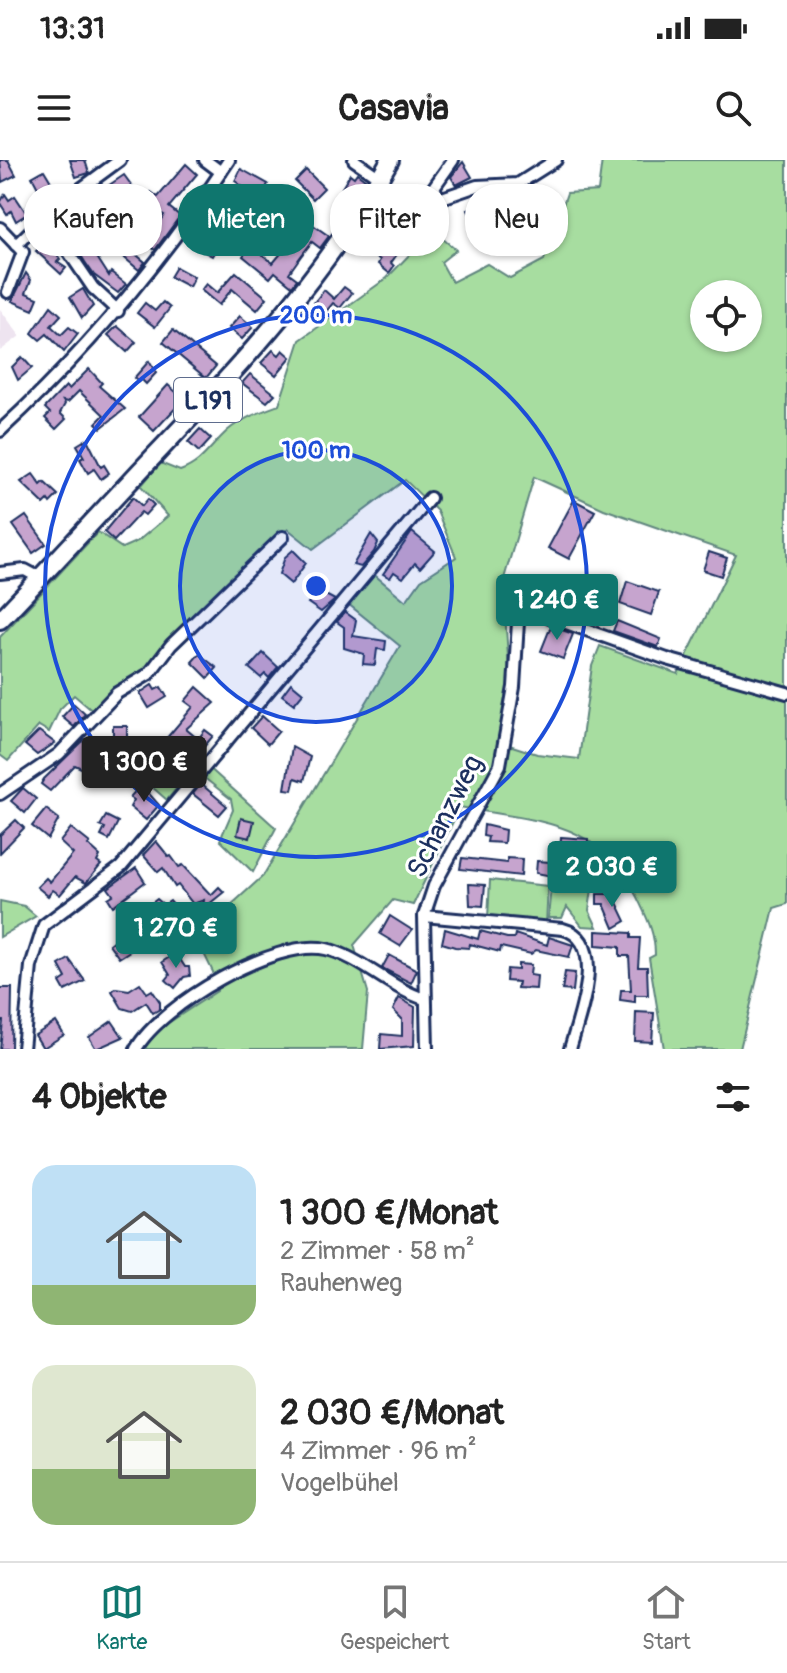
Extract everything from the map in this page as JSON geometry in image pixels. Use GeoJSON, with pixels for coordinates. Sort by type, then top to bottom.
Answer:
{"type":"FeatureCollection","features":[{"type":"Feature","properties":{"kind":"main road","name":"L191"},"geometry":{"type":"LineString","coordinates":[[0,620],[244,362],[309,286],[390,160]]}},
{"type":"Feature","properties":{"kind":"street"},"geometry":{"type":"LineString","coordinates":[[88,184],[120,160]]}},
{"type":"Feature","properties":{"kind":"street"},"geometry":{"type":"LineString","coordinates":[[205,160],[221,172]]}},
{"type":"Feature","properties":{"kind":"street"},"geometry":{"type":"LineString","coordinates":[[0,431],[75,359],[118,311],[157,264],[229,160]]}},
{"type":"Feature","properties":{"kind":"street"},"geometry":{"type":"LineString","coordinates":[[354,160],[380,178]]}},
{"type":"Feature","properties":{"kind":"street"},"geometry":{"type":"LineString","coordinates":[[453,160],[434,187],[439,199],[477,186],[518,184],[556,160]]}},
{"type":"Feature","properties":{"kind":"street"},"geometry":{"type":"LineString","coordinates":[[0,228],[23,252],[8,292]]}},
{"type":"Feature","properties":{"kind":"street"},"geometry":{"type":"LineString","coordinates":[[16,245],[24,237]]}},
{"type":"Feature","properties":{"kind":"street"},"geometry":{"type":"LineString","coordinates":[[71,256],[93,288],[118,311]]}},
{"type":"Feature","properties":{"kind":"street"},"geometry":{"type":"LineString","coordinates":[[23,1049],[31,966],[44,925],[121,867],[430,498]]}},
{"type":"Feature","properties":{"kind":"street"},"geometry":{"type":"LineString","coordinates":[[0,794],[59,754],[117,693],[149,674],[171,645],[283,537]]}},
{"type":"Feature","properties":{"kind":"street"},"geometry":{"type":"LineString","coordinates":[[0,574],[25,570],[40,578]]}},
{"type":"Feature","properties":{"kind":"street","name":"Schanzweg"},"geometry":{"type":"LineString","coordinates":[[427,1049],[424,916],[434,886],[500,765],[514,687],[519,606],[667,659],[787,693]]}},
{"type":"Feature","properties":{"kind":"street"},"geometry":{"type":"LineString","coordinates":[[424,916],[563,929],[577,934],[587,947],[589,959],[583,1002],[570,1049]]}},
{"type":"Feature","properties":{"kind":"street"},"geometry":{"type":"LineString","coordinates":[[136,1049],[153,1025],[196,990],[295,950],[325,949],[341,955],[394,986],[425,999]]}},
{"type":"Feature","properties":{"kind":"shaded area"},"geometry":{"type":"Polygon","coordinates":[[[0,309],[20,336],[0,351],[0,309]]]}},
{"type":"Feature","properties":{"kind":"green space"},"geometry":{"type":"Polygon","coordinates":[[[602,160],[787,160],[787,904],[774,908],[740,1049],[664,1049],[649,958],[655,955],[652,932],[637,897],[621,871],[603,851],[563,828],[460,807],[413,905],[393,900],[354,945],[368,992],[363,1049],[144,1049],[153,1033],[217,991],[213,972],[196,937],[263,876],[400,646],[347,603],[372,573],[406,601],[421,580],[456,557],[437,511],[405,480],[313,549],[288,529],[146,670],[95,713],[74,695],[60,709],[49,732],[39,726],[8,761],[0,755],[0,637],[98,532],[122,548],[138,541],[168,516],[141,486],[160,463],[180,471],[187,468],[235,425],[279,405],[300,340],[387,278],[408,256],[448,256],[441,262],[452,282],[487,264],[510,278],[544,260],[545,256],[568,256],[568,193],[598,191],[602,160]],[[534,477],[503,582],[510,688],[506,744],[537,754],[579,759],[592,666],[600,646],[678,674],[736,555],[604,509],[534,477]]]}},
{"type":"Feature","properties":{"kind":"green space"},"geometry":{"type":"Polygon","coordinates":[[[449,244],[456,250],[449,256],[449,244]]]}},
{"type":"Feature","properties":{"kind":"green space"},"geometry":{"type":"Polygon","coordinates":[[[148,741],[184,772],[182,782],[167,800],[128,766],[148,741]]]}},
{"type":"Feature","properties":{"kind":"green space"},"geometry":{"type":"Polygon","coordinates":[[[206,765],[276,828],[253,872],[220,840],[233,810],[231,799],[198,773],[206,765]]]}},
{"type":"Feature","properties":{"kind":"green space"},"geometry":{"type":"Polygon","coordinates":[[[490,880],[548,886],[546,924],[488,918],[490,880]]]}},
{"type":"Feature","properties":{"kind":"green space"},"geometry":{"type":"Polygon","coordinates":[[[551,887],[592,889],[589,910],[597,927],[582,926],[567,907],[562,918],[548,918],[551,887]]]}},
{"type":"Feature","properties":{"kind":"green space"},"geometry":{"type":"Polygon","coordinates":[[[0,901],[24,906],[36,916],[0,937],[0,901]]]}},
{"type":"Feature","properties":{"kind":"building"},"geometry":{"type":"Polygon","coordinates":[[[0,160],[8,160],[16,175],[2,182],[0,160]]]}},
{"type":"Feature","properties":{"kind":"building"},"geometry":{"type":"Polygon","coordinates":[[[70,160],[85,160],[89,173],[76,177],[70,160]]]}},
{"type":"Feature","properties":{"kind":"building"},"geometry":{"type":"Polygon","coordinates":[[[463,162],[472,177],[456,185],[451,177],[463,162]]]}},
{"type":"Feature","properties":{"kind":"building"},"geometry":{"type":"Polygon","coordinates":[[[186,164],[197,174],[189,184],[178,184],[178,196],[169,207],[178,214],[178,219],[162,240],[164,215],[162,192],[186,164]]]}},
{"type":"Feature","properties":{"kind":"building"},"geometry":{"type":"Polygon","coordinates":[[[241,169],[268,184],[239,184],[235,181],[241,169]]]}},
{"type":"Feature","properties":{"kind":"building"},"geometry":{"type":"Polygon","coordinates":[[[44,170],[52,184],[36,184],[32,177],[44,170]]]}},
{"type":"Feature","properties":{"kind":"building"},"geometry":{"type":"Polygon","coordinates":[[[306,170],[324,188],[314,198],[314,184],[298,184],[295,181],[306,170]]]}},
{"type":"Feature","properties":{"kind":"building"},"geometry":{"type":"Polygon","coordinates":[[[357,173],[365,179],[362,184],[344,184],[350,174],[354,177],[357,173]]]}},
{"type":"Feature","properties":{"kind":"building"},"geometry":{"type":"Polygon","coordinates":[[[124,175],[131,184],[111,184],[124,175]]]}},
{"type":"Feature","properties":{"kind":"building"},"geometry":{"type":"Polygon","coordinates":[[[5,194],[9,200],[15,196],[24,210],[24,216],[16,221],[11,211],[7,214],[0,203],[5,194]]]}},
{"type":"Feature","properties":{"kind":"building"},"geometry":{"type":"Polygon","coordinates":[[[314,226],[329,236],[320,248],[314,244],[314,226]]]}},
{"type":"Feature","properties":{"kind":"building"},"geometry":{"type":"Polygon","coordinates":[[[41,256],[58,256],[60,259],[57,262],[66,268],[61,274],[41,256]]]}},
{"type":"Feature","properties":{"kind":"building"},"geometry":{"type":"Polygon","coordinates":[[[81,256],[96,256],[109,276],[111,272],[126,284],[118,293],[94,275],[81,256]]]}},
{"type":"Feature","properties":{"kind":"building"},"geometry":{"type":"Polygon","coordinates":[[[122,256],[138,256],[145,262],[139,270],[122,256]]]}},
{"type":"Feature","properties":{"kind":"building"},"geometry":{"type":"Polygon","coordinates":[[[243,256],[264,256],[273,263],[279,256],[301,256],[289,273],[297,279],[292,286],[275,272],[270,278],[243,256]]]}},
{"type":"Feature","properties":{"kind":"building"},"geometry":{"type":"Polygon","coordinates":[[[375,256],[396,256],[389,273],[378,264],[380,260],[375,256]]]}},
{"type":"Feature","properties":{"kind":"building"},"geometry":{"type":"Polygon","coordinates":[[[176,267],[194,277],[189,287],[170,277],[176,267]]]}},
{"type":"Feature","properties":{"kind":"building"},"geometry":{"type":"Polygon","coordinates":[[[236,272],[267,298],[257,310],[232,289],[219,305],[201,290],[206,284],[217,293],[236,272]]]}},
{"type":"Feature","properties":{"kind":"building"},"geometry":{"type":"Polygon","coordinates":[[[26,273],[31,280],[26,293],[38,298],[33,310],[12,301],[26,273]]]}},
{"type":"Feature","properties":{"kind":"building"},"geometry":{"type":"Polygon","coordinates":[[[344,287],[352,293],[340,308],[333,303],[324,314],[313,304],[324,290],[334,299],[344,287]]]}},
{"type":"Feature","properties":{"kind":"building"},"geometry":{"type":"Polygon","coordinates":[[[83,289],[93,306],[82,318],[70,297],[83,289]]]}},
{"type":"Feature","properties":{"kind":"building"},"geometry":{"type":"Polygon","coordinates":[[[163,302],[170,308],[155,327],[137,313],[145,303],[155,311],[163,302]]]}},
{"type":"Feature","properties":{"kind":"building"},"geometry":{"type":"Polygon","coordinates":[[[51,306],[61,315],[51,326],[61,335],[69,327],[78,334],[64,352],[47,334],[40,340],[32,333],[51,306]]]}},
{"type":"Feature","properties":{"kind":"building"},"geometry":{"type":"Polygon","coordinates":[[[240,316],[253,327],[242,339],[229,328],[240,316]]]}},
{"type":"Feature","properties":{"kind":"building"},"geometry":{"type":"Polygon","coordinates":[[[117,326],[136,342],[127,352],[108,335],[117,326]]]}},
{"type":"Feature","properties":{"kind":"building"},"geometry":{"type":"Polygon","coordinates":[[[173,330],[216,366],[206,378],[163,342],[173,330]]]}},
{"type":"Feature","properties":{"kind":"building"},"geometry":{"type":"Polygon","coordinates":[[[273,350],[279,355],[283,350],[291,357],[276,375],[261,363],[273,350]]]}},
{"type":"Feature","properties":{"kind":"building"},"geometry":{"type":"Polygon","coordinates":[[[22,357],[32,368],[18,380],[12,367],[22,357]]]}},
{"type":"Feature","properties":{"kind":"building"},"geometry":{"type":"Polygon","coordinates":[[[149,361],[156,373],[146,384],[141,379],[138,382],[134,378],[149,361]]]}},
{"type":"Feature","properties":{"kind":"building"},"geometry":{"type":"Polygon","coordinates":[[[89,369],[102,383],[99,386],[125,409],[101,428],[96,423],[104,415],[79,391],[68,402],[63,401],[65,404],[60,413],[66,419],[56,429],[45,418],[50,413],[45,408],[66,386],[69,389],[89,369]]]}},
{"type":"Feature","properties":{"kind":"building"},"geometry":{"type":"Polygon","coordinates":[[[250,374],[275,394],[267,402],[242,383],[250,374]]]}},
{"type":"Feature","properties":{"kind":"building"},"geometry":{"type":"Polygon","coordinates":[[[168,385],[184,399],[154,431],[139,417],[168,385]]]}},
{"type":"Feature","properties":{"kind":"building"},"geometry":{"type":"Polygon","coordinates":[[[200,429],[211,439],[199,452],[188,442],[200,429]]]}},
{"type":"Feature","properties":{"kind":"building"},"geometry":{"type":"Polygon","coordinates":[[[87,439],[101,467],[104,465],[109,473],[101,479],[94,469],[88,473],[80,459],[84,457],[77,445],[87,439]]]}},
{"type":"Feature","properties":{"kind":"building"},"geometry":{"type":"Polygon","coordinates":[[[33,474],[41,485],[44,482],[58,495],[50,503],[48,500],[44,504],[21,482],[33,474]]]}},
{"type":"Feature","properties":{"kind":"building"},"geometry":{"type":"Polygon","coordinates":[[[133,497],[142,506],[148,499],[154,505],[145,515],[141,512],[114,541],[104,532],[133,497]]]}},
{"type":"Feature","properties":{"kind":"building"},"geometry":{"type":"Polygon","coordinates":[[[574,500],[595,511],[569,559],[548,548],[574,500]]]}},
{"type":"Feature","properties":{"kind":"building"},"geometry":{"type":"Polygon","coordinates":[[[26,516],[46,544],[33,553],[13,525],[26,516]]]}},
{"type":"Feature","properties":{"kind":"building"},"geometry":{"type":"Polygon","coordinates":[[[412,532],[435,551],[420,568],[415,563],[403,578],[394,572],[390,578],[383,574],[412,532]]]}},
{"type":"Feature","properties":{"kind":"building"},"geometry":{"type":"Polygon","coordinates":[[[371,534],[378,543],[374,552],[361,567],[353,565],[371,534]]]}},
{"type":"Feature","properties":{"kind":"building"},"geometry":{"type":"Polygon","coordinates":[[[293,550],[306,563],[291,584],[279,574],[285,557],[293,550]]]}},
{"type":"Feature","properties":{"kind":"building"},"geometry":{"type":"Polygon","coordinates":[[[709,552],[727,558],[721,576],[703,570],[709,552]]]}},
{"type":"Feature","properties":{"kind":"building"},"geometry":{"type":"Polygon","coordinates":[[[558,580],[568,583],[563,600],[592,610],[588,622],[535,603],[538,594],[552,599],[558,580]]]}},
{"type":"Feature","properties":{"kind":"building"},"geometry":{"type":"Polygon","coordinates":[[[627,581],[659,592],[651,615],[620,604],[627,581]]]}},
{"type":"Feature","properties":{"kind":"building"},"geometry":{"type":"Polygon","coordinates":[[[318,591],[335,600],[321,612],[308,603],[318,591]]]}},
{"type":"Feature","properties":{"kind":"building"},"geometry":{"type":"Polygon","coordinates":[[[345,612],[356,620],[353,636],[386,641],[385,650],[377,649],[375,665],[363,664],[364,654],[344,648],[344,627],[337,622],[345,612]]]}},
{"type":"Feature","properties":{"kind":"building"},"geometry":{"type":"Polygon","coordinates":[[[617,621],[661,639],[658,647],[613,631],[617,621]]]}},
{"type":"Feature","properties":{"kind":"building"},"geometry":{"type":"Polygon","coordinates":[[[551,626],[573,634],[563,659],[541,651],[551,626]]]}},
{"type":"Feature","properties":{"kind":"building"},"geometry":{"type":"Polygon","coordinates":[[[263,653],[278,667],[269,678],[265,674],[261,678],[249,668],[263,653]]]}},
{"type":"Feature","properties":{"kind":"building"},"geometry":{"type":"Polygon","coordinates":[[[199,654],[217,668],[208,678],[192,662],[199,654]]]}},
{"type":"Feature","properties":{"kind":"building"},"geometry":{"type":"Polygon","coordinates":[[[291,683],[303,693],[294,704],[282,695],[291,683]]]}},
{"type":"Feature","properties":{"kind":"building"},"geometry":{"type":"Polygon","coordinates":[[[152,685],[155,690],[161,687],[167,697],[149,708],[140,693],[152,685]]]}},
{"type":"Feature","properties":{"kind":"building"},"geometry":{"type":"Polygon","coordinates":[[[197,687],[215,703],[186,729],[198,739],[205,730],[213,736],[194,759],[187,753],[190,749],[178,739],[172,746],[165,740],[193,707],[185,701],[197,687]]]}},
{"type":"Feature","properties":{"kind":"building"},"geometry":{"type":"Polygon","coordinates":[[[74,704],[85,714],[74,727],[62,717],[74,704]]]}},
{"type":"Feature","properties":{"kind":"building"},"geometry":{"type":"Polygon","coordinates":[[[262,716],[279,731],[268,744],[251,728],[262,716]]]}},
{"type":"Feature","properties":{"kind":"building"},"geometry":{"type":"Polygon","coordinates":[[[113,726],[127,726],[127,748],[113,748],[113,726]]]}},
{"type":"Feature","properties":{"kind":"building"},"geometry":{"type":"Polygon","coordinates":[[[39,731],[55,743],[37,755],[25,745],[39,731]]]}},
{"type":"Feature","properties":{"kind":"building"},"geometry":{"type":"Polygon","coordinates":[[[85,739],[91,744],[87,749],[103,756],[98,776],[75,765],[50,791],[41,784],[44,779],[85,739]]]}},
{"type":"Feature","properties":{"kind":"building"},"geometry":{"type":"Polygon","coordinates":[[[292,747],[310,757],[304,781],[295,778],[292,790],[285,789],[292,747]]]}},
{"type":"Feature","properties":{"kind":"building"},"geometry":{"type":"Polygon","coordinates":[[[201,784],[227,806],[219,815],[193,794],[201,784]]]}},
{"type":"Feature","properties":{"kind":"building"},"geometry":{"type":"Polygon","coordinates":[[[23,788],[36,799],[25,813],[11,801],[23,788]]]}},
{"type":"Feature","properties":{"kind":"building"},"geometry":{"type":"Polygon","coordinates":[[[138,788],[143,792],[145,789],[159,805],[146,820],[130,807],[134,800],[130,797],[138,788]]]}},
{"type":"Feature","properties":{"kind":"building"},"geometry":{"type":"Polygon","coordinates":[[[46,809],[59,819],[48,839],[32,826],[46,809]]]}},
{"type":"Feature","properties":{"kind":"building"},"geometry":{"type":"Polygon","coordinates":[[[106,816],[118,822],[109,840],[101,836],[105,828],[100,826],[106,816]]]}},
{"type":"Feature","properties":{"kind":"building"},"geometry":{"type":"Polygon","coordinates":[[[241,818],[254,821],[250,838],[237,835],[241,818]]]}},
{"type":"Feature","properties":{"kind":"building"},"geometry":{"type":"Polygon","coordinates":[[[16,820],[24,828],[0,853],[0,835],[16,820]]]}},
{"type":"Feature","properties":{"kind":"building"},"geometry":{"type":"Polygon","coordinates":[[[484,825],[505,830],[504,843],[487,842],[488,837],[483,836],[484,825]]]}},
{"type":"Feature","properties":{"kind":"building"},"geometry":{"type":"Polygon","coordinates":[[[71,828],[90,843],[88,845],[100,856],[97,862],[101,865],[86,883],[75,877],[60,895],[53,890],[48,896],[37,887],[46,878],[50,882],[73,854],[60,842],[71,828]]]}},
{"type":"Feature","properties":{"kind":"building"},"geometry":{"type":"Polygon","coordinates":[[[561,837],[588,839],[587,857],[560,854],[561,837]]]}},
{"type":"Feature","properties":{"kind":"building"},"geometry":{"type":"Polygon","coordinates":[[[156,841],[179,867],[183,865],[211,895],[219,887],[224,892],[203,909],[204,900],[193,904],[178,885],[175,887],[163,868],[158,872],[143,855],[156,841]]]}},
{"type":"Feature","properties":{"kind":"building"},"geometry":{"type":"Polygon","coordinates":[[[462,858],[507,863],[507,858],[522,859],[521,876],[460,869],[462,858]]]}},
{"type":"Feature","properties":{"kind":"building"},"geometry":{"type":"Polygon","coordinates":[[[537,861],[564,863],[563,878],[536,873],[537,861]]]}},
{"type":"Feature","properties":{"kind":"building"},"geometry":{"type":"Polygon","coordinates":[[[136,868],[145,882],[113,906],[108,898],[113,895],[108,888],[136,868]]]}},
{"type":"Feature","properties":{"kind":"building"},"geometry":{"type":"Polygon","coordinates":[[[469,884],[485,885],[483,906],[470,905],[469,884]]]}},
{"type":"Feature","properties":{"kind":"building"},"geometry":{"type":"Polygon","coordinates":[[[597,894],[613,894],[626,921],[614,928],[604,904],[597,904],[597,894]]]}},
{"type":"Feature","properties":{"kind":"building"},"geometry":{"type":"Polygon","coordinates":[[[157,899],[164,905],[170,901],[181,914],[170,922],[167,917],[160,922],[148,906],[157,899]]]}},
{"type":"Feature","properties":{"kind":"building"},"geometry":{"type":"Polygon","coordinates":[[[390,916],[412,930],[400,946],[380,934],[390,916]]]}},
{"type":"Feature","properties":{"kind":"building"},"geometry":{"type":"Polygon","coordinates":[[[445,929],[478,939],[480,931],[507,938],[514,938],[515,934],[547,945],[549,937],[573,945],[569,957],[536,950],[531,954],[501,947],[500,952],[470,944],[469,948],[455,947],[442,943],[445,929]]]}},
{"type":"Feature","properties":{"kind":"building"},"geometry":{"type":"Polygon","coordinates":[[[596,931],[631,933],[631,938],[640,938],[638,967],[647,967],[648,995],[635,995],[635,1002],[620,1000],[621,990],[631,990],[629,956],[620,956],[620,947],[596,945],[596,931]]]}},
{"type":"Feature","properties":{"kind":"building"},"geometry":{"type":"Polygon","coordinates":[[[122,934],[133,949],[119,958],[109,944],[122,934]]]}},
{"type":"Feature","properties":{"kind":"building"},"geometry":{"type":"Polygon","coordinates":[[[176,953],[185,967],[189,967],[190,976],[184,977],[175,988],[166,980],[170,975],[162,962],[176,953]]]}},
{"type":"Feature","properties":{"kind":"building"},"geometry":{"type":"Polygon","coordinates":[[[389,955],[417,970],[411,983],[382,968],[389,955]]]}},
{"type":"Feature","properties":{"kind":"building"},"geometry":{"type":"Polygon","coordinates":[[[69,959],[85,981],[65,991],[60,982],[66,978],[59,965],[69,959]]]}},
{"type":"Feature","properties":{"kind":"building"},"geometry":{"type":"Polygon","coordinates":[[[518,964],[531,965],[530,975],[537,976],[536,989],[517,988],[518,982],[506,981],[507,969],[518,970],[518,964]]]}},
{"type":"Feature","properties":{"kind":"building"},"geometry":{"type":"Polygon","coordinates":[[[565,972],[575,973],[573,991],[562,990],[565,972]]]}},
{"type":"Feature","properties":{"kind":"building"},"geometry":{"type":"Polygon","coordinates":[[[140,983],[147,993],[152,990],[160,1002],[160,1009],[153,1013],[146,1002],[132,1011],[122,1008],[112,991],[116,988],[129,990],[140,983]]]}},
{"type":"Feature","properties":{"kind":"building"},"geometry":{"type":"Polygon","coordinates":[[[0,988],[12,988],[11,1049],[0,1049],[3,1021],[0,1021],[0,988]]]}},
{"type":"Feature","properties":{"kind":"building"},"geometry":{"type":"Polygon","coordinates":[[[399,998],[415,1007],[414,1046],[380,1049],[381,1034],[402,1036],[402,1019],[393,1010],[399,998]]]}},
{"type":"Feature","properties":{"kind":"building"},"geometry":{"type":"Polygon","coordinates":[[[636,1012],[654,1013],[652,1042],[635,1041],[636,1012]]]}},
{"type":"Feature","properties":{"kind":"building"},"geometry":{"type":"Polygon","coordinates":[[[112,1021],[123,1037],[96,1049],[89,1037],[112,1021]]]}},
{"type":"Feature","properties":{"kind":"building"},"geometry":{"type":"Polygon","coordinates":[[[56,1022],[64,1035],[43,1048],[35,1035],[56,1022]]]}}]}
